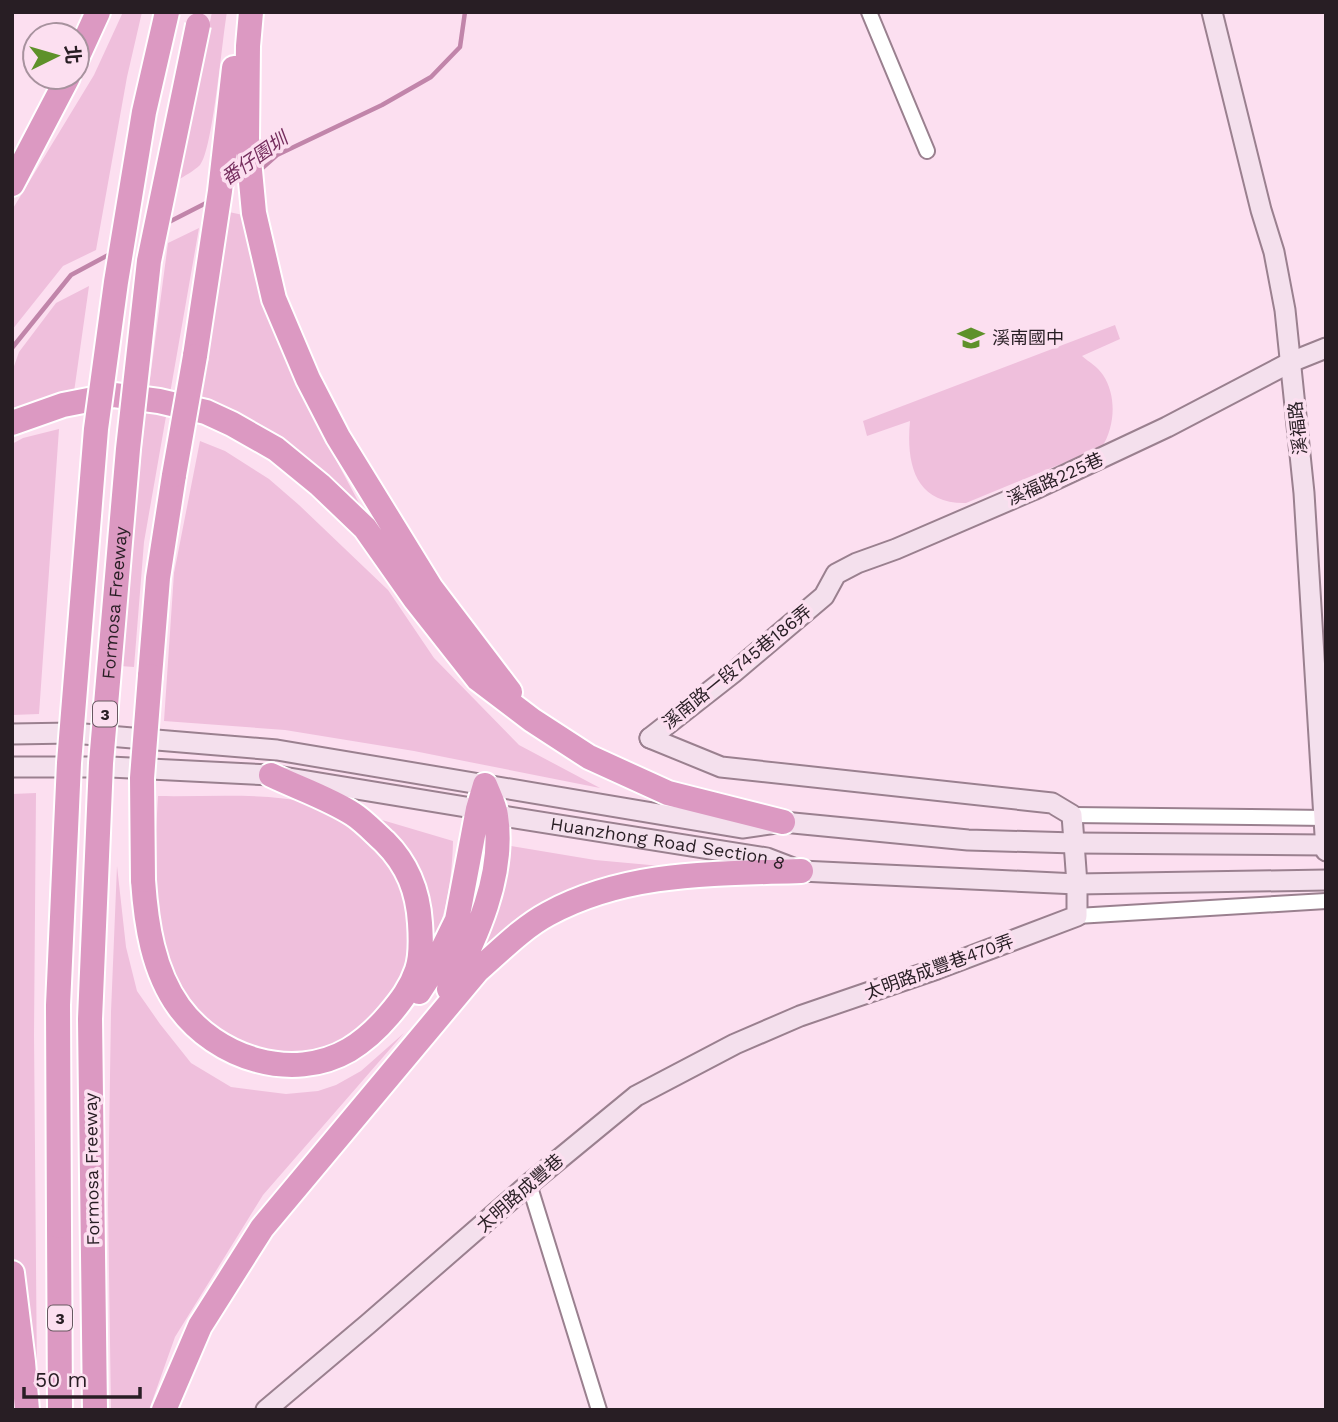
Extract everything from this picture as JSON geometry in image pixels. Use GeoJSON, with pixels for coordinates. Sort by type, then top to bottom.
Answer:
{"type":"FeatureCollection","features":[{"type":"Feature","properties":{"kind":"highway","name":"Formosa Freeway"},"geometry":{"type":"LineString","coordinates":[[60,1410],[58,1005],[69,763],[96,429],[116,282],[144,112],[167,12]]}},
{"type":"Feature","properties":{"kind":"highway","name":"Formosa Freeway"},"geometry":{"type":"LineString","coordinates":[[95,1410],[90,1019],[101,763],[128,449],[149,261],[201,12]]}},
{"type":"Feature","properties":{"kind":"highway"},"geometry":{"type":"LineString","coordinates":[[241,12],[219,197],[158,578],[150,676],[142,778],[143,880],[149,934],[164,982],[187,1017],[210,1037],[244,1058],[299,1065],[327,1060],[374,1044],[402,1019],[430,975],[457,920],[487,812]]}},
{"type":"Feature","properties":{"kind":"highway"},"geometry":{"type":"LineString","coordinates":[[251,12],[247,139],[254,212],[274,299],[308,379],[338,437],[431,588],[532,720]]}},
{"type":"Feature","properties":{"kind":"highway"},"geometry":{"type":"LineString","coordinates":[[12,184],[61,91]]}},
{"type":"Feature","properties":{"kind":"highway"},"geometry":{"type":"LineString","coordinates":[[12,423],[63,405],[114,395],[159,401],[206,412],[232,424],[276,449],[320,485],[365,528],[415,599],[478,679],[532,720],[589,757],[668,793],[783,822]]}},
{"type":"Feature","properties":{"kind":"highway"},"geometry":{"type":"LineString","coordinates":[[271,775],[354,814],[398,856],[414,886],[421,939],[418,968],[405,997],[378,1028],[350,1050]]}},
{"type":"Feature","properties":{"kind":"highway"},"geometry":{"type":"LineString","coordinates":[[421,1038],[471,945],[493,879],[496,850],[487,812],[485,785]]}},
{"type":"Feature","properties":{"kind":"highway"},"geometry":{"type":"LineString","coordinates":[[164,1410],[200,1326],[262,1228],[477,971],[546,915],[575,901],[644,880],[687,875],[801,871]]}},
{"type":"Feature","properties":{"kind":"highway"},"geometry":{"type":"LineString","coordinates":[[12,1273],[27,1410]]}},
{"type":"Feature","properties":{"kind":"highway"},"geometry":{"type":"LineString","coordinates":[[12,1366],[20,1410]]}},
{"type":"Feature","properties":{"kind":"street"},"geometry":{"type":"LineString","coordinates":[[869,12],[927,151]]}},
{"type":"Feature","properties":{"kind":"street","name":"溪福路"},"geometry":{"type":"LineString","coordinates":[[1212,12],[1274,252],[1285,310],[1304,493],[1326,852]]}},
{"type":"Feature","properties":{"kind":"street","name":"溪福路225巷"},"geometry":{"type":"LineString","coordinates":[[824,596],[836,574],[857,563],[896,549],[1045,484],[1167,428],[1291,362],[1326,348]]}},
{"type":"Feature","properties":{"kind":"street","name":"溪南路一段745巷186弄"},"geometry":{"type":"LineString","coordinates":[[824,596],[733,673],[650,738],[721,767],[1052,803],[1072,815]]}},
{"type":"Feature","properties":{"kind":"street","name":"Huanzhong Road Section 8"},"geometry":{"type":"LineString","coordinates":[[12,734],[72,733],[277,750],[742,828],[783,822],[968,840],[1325,845]]}},
{"type":"Feature","properties":{"kind":"street","name":"Huanzhong Road Section 8"},"geometry":{"type":"LineString","coordinates":[[12,767],[271,775],[767,858],[801,871],[1077,884],[1326,880]]}},
{"type":"Feature","properties":{"kind":"street"},"geometry":{"type":"LineString","coordinates":[[1326,818],[1072,815],[1077,916],[1326,901]]}},
{"type":"Feature","properties":{"kind":"street","name":"太明路成豐巷470弄"},"geometry":{"type":"LineString","coordinates":[[800,1016],[937,969],[1077,916]]}},
{"type":"Feature","properties":{"kind":"street","name":"太明路成豐巷"},"geometry":{"type":"LineString","coordinates":[[266,1410],[529,1184],[636,1096],[735,1044],[800,1016]]}},
{"type":"Feature","properties":{"kind":"street"},"geometry":{"type":"LineString","coordinates":[[529,1184],[599,1410]]}},
{"type":"Feature","properties":{"kind":"shaded area"},"geometry":{"type":"Polygon","coordinates":[[[123,12],[142,12],[127,77],[96,250],[63,266],[12,330],[12,210],[84,91],[91,91],[94,75],[123,12]]]}},
{"type":"Feature","properties":{"kind":"shaded area"},"geometry":{"type":"Polygon","coordinates":[[[212,12],[227,12],[209,139],[200,165],[177,181],[212,12]]]}},
{"type":"Feature","properties":{"kind":"shaded area"},"geometry":{"type":"Polygon","coordinates":[[[229,212],[243,215],[286,354],[313,417],[365,514],[237,411],[199,398],[229,212]]]}},
{"type":"Feature","properties":{"kind":"shaded area"},"geometry":{"type":"Polygon","coordinates":[[[199,228],[144,542],[134,667],[120,666],[145,417],[168,243],[199,228]]]}},
{"type":"Feature","properties":{"kind":"shaded area"},"geometry":{"type":"Polygon","coordinates":[[[89,286],[74,392],[12,414],[12,372],[19,352],[56,303],[89,286]]]}},
{"type":"Feature","properties":{"kind":"shaded area"},"geometry":{"type":"Polygon","coordinates":[[[1115,325],[1120,339],[1082,356],[1101,372],[1111,392],[1112,421],[1102,447],[966,503],[949,502],[935,497],[917,478],[910,452],[910,421],[867,436],[863,421],[1115,325]]]}},
{"type":"Feature","properties":{"kind":"shaded area"},"geometry":{"type":"Polygon","coordinates":[[[59,429],[39,714],[12,715],[12,444],[23,438],[59,429]]]}},
{"type":"Feature","properties":{"kind":"shaded area"},"geometry":{"type":"Polygon","coordinates":[[[200,441],[225,451],[269,479],[299,505],[388,590],[434,658],[519,745],[600,788],[414,751],[285,730],[164,721],[174,573],[200,441]]]}},
{"type":"Feature","properties":{"kind":"shaded area"},"geometry":{"type":"Polygon","coordinates":[[[36,793],[34,1035],[37,1382],[12,1247],[12,794],[36,793]]]}},
{"type":"Feature","properties":{"kind":"shaded area"},"geometry":{"type":"Polygon","coordinates":[[[158,796],[255,796],[312,803],[336,813],[368,838],[385,858],[405,892],[414,955],[402,983],[368,1023],[327,1049],[302,1053],[274,1053],[242,1043],[198,1012],[181,989],[171,969],[158,929],[154,880],[158,796]]]}},
{"type":"Feature","properties":{"kind":"shaded area"},"geometry":{"type":"Polygon","coordinates":[[[372,817],[453,841],[445,908],[423,971],[430,937],[372,817]]]}},
{"type":"Feature","properties":{"kind":"shaded area"},"geometry":{"type":"Polygon","coordinates":[[[505,845],[595,860],[672,867],[526,918],[483,947],[494,916],[505,845]]]}},
{"type":"Feature","properties":{"kind":"shaded area"},"geometry":{"type":"Polygon","coordinates":[[[117,866],[126,947],[137,991],[191,1063],[231,1087],[286,1094],[318,1091],[336,1085],[361,1071],[404,1033],[263,1195],[175,1337],[149,1410],[111,1410],[108,1205],[111,1012],[117,866]]]}},
{"type":"Feature","properties":{"kind":"waterway","name":"番仔園圳"},"geometry":{"type":"LineString","coordinates":[[259,171],[277,155],[382,105],[431,77],[460,47],[465,12]]}},
{"type":"Feature","properties":{"kind":"waterway","name":"番仔園圳"},"geometry":{"type":"LineString","coordinates":[[165,224],[210,201]]}},
{"type":"Feature","properties":{"kind":"waterway","name":"番仔園圳"},"geometry":{"type":"LineString","coordinates":[[12,348],[71,275],[112,253]]}},
{"type":"Feature","properties":{"kind":"place","name":"溪南國中"},"geometry":{"type":"Point","coordinates":[971,338]}}]}
